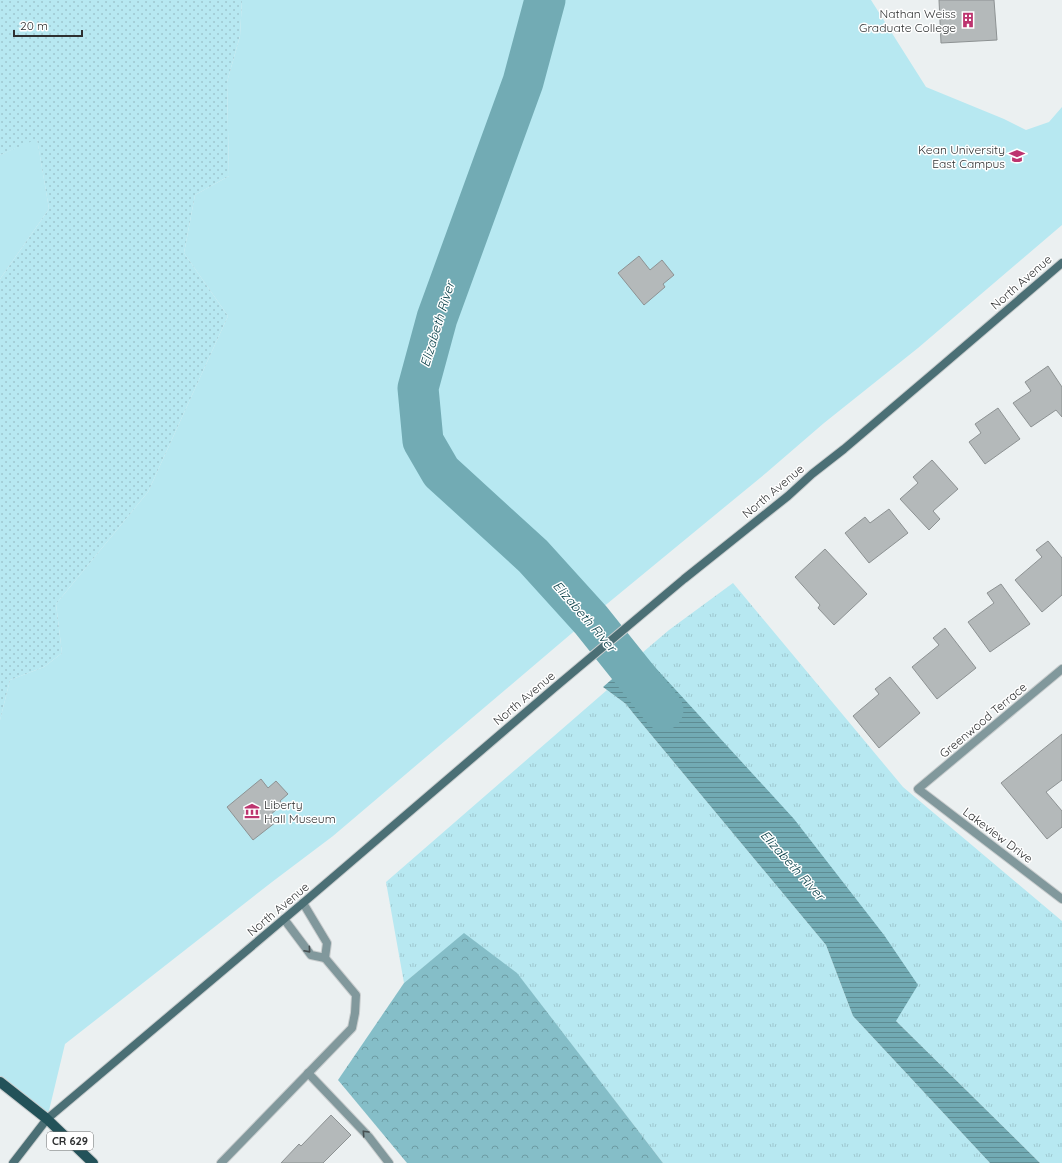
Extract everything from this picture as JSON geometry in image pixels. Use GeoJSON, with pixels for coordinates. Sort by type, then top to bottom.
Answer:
{"type":"FeatureCollection","features":[{"type":"Feature","properties":{"kind":"main road","name":"North Avenue"},"geometry":{"type":"LineString","coordinates":[[13,1163],[47,1119],[303,904],[650,607],[788,496],[812,474],[938,370],[1062,263]]}},
{"type":"Feature","properties":{"kind":"main road"},"geometry":{"type":"LineString","coordinates":[[0,1082],[47,1119]]}},
{"type":"Feature","properties":{"kind":"main road","name":"CR 629"},"geometry":{"type":"LineString","coordinates":[[47,1119],[93,1163]]}},
{"type":"Feature","properties":{"kind":"street","name":"Greenwood Terrace"},"geometry":{"type":"LineString","coordinates":[[918,789],[1062,669]]}},
{"type":"Feature","properties":{"kind":"street","name":"Lakeview Drive"},"geometry":{"type":"LineString","coordinates":[[918,789],[1062,899]]}},
{"type":"Feature","properties":{"kind":"street"},"geometry":{"type":"LineString","coordinates":[[303,904],[327,943],[324,958]]}},
{"type":"Feature","properties":{"kind":"street"},"geometry":{"type":"LineString","coordinates":[[221,1163],[352,1028],[356,995],[324,958],[311,955],[284,919]]}},
{"type":"Feature","properties":{"kind":"street"},"geometry":{"type":"LineString","coordinates":[[308,1073],[369,1137],[389,1163]]}},
{"type":"Feature","properties":{"kind":"green space"},"geometry":{"type":"Polygon","coordinates":[[[0,0],[242,0],[240,36],[227,82],[229,176],[195,195],[184,253],[228,316],[148,492],[56,604],[62,653],[44,667],[10,680],[0,720],[0,279],[49,209],[37,139],[0,155],[0,0]]]}},
{"type":"Feature","properties":{"kind":"green space"},"geometry":{"type":"Polygon","coordinates":[[[242,0],[871,0],[926,87],[1004,119],[1026,130],[1049,122],[1062,107],[1062,225],[918,348],[824,423],[766,473],[585,622],[333,836],[65,1044],[47,1119],[0,1082],[0,720],[10,680],[44,667],[62,653],[56,604],[148,492],[228,316],[184,253],[195,195],[229,176],[227,82],[240,36],[242,0]]]}},
{"type":"Feature","properties":{"kind":"green space"},"geometry":{"type":"Polygon","coordinates":[[[37,138],[49,209],[0,279],[0,155],[37,138]]]}},
{"type":"Feature","properties":{"kind":"green space"},"geometry":{"type":"Polygon","coordinates":[[[733,583],[903,787],[1062,921],[1062,1163],[1040,1163],[896,1021],[642,653],[669,630],[733,583]]]}},
{"type":"Feature","properties":{"kind":"green space"},"geometry":{"type":"Polygon","coordinates":[[[607,690],[626,704],[826,945],[853,1016],[990,1163],[663,1163],[517,974],[464,934],[404,983],[386,882],[607,690]]]}},
{"type":"Feature","properties":{"kind":"green space"},"geometry":{"type":"Polygon","coordinates":[[[464,933],[517,973],[663,1163],[407,1163],[338,1080],[404,983],[464,933]]]}},
{"type":"Feature","properties":{"kind":"water"},"geometry":{"type":"Polygon","coordinates":[[[642,653],[794,819],[884,935],[918,985],[896,1021],[1040,1163],[990,1163],[853,1016],[826,945],[626,704],[603,687],[642,653]]]}},
{"type":"Feature","properties":{"kind":"building","name":"Nathan Weiss Graduate College"},"geometry":{"type":"Polygon","coordinates":[[[939,0],[994,0],[997,40],[941,43],[939,0]]]}},
{"type":"Feature","properties":{"kind":"building"},"geometry":{"type":"Polygon","coordinates":[[[639,256],[650,270],[662,260],[674,275],[663,284],[665,287],[644,305],[618,273],[639,256]]]}},
{"type":"Feature","properties":{"kind":"building"},"geometry":{"type":"Polygon","coordinates":[[[1048,366],[1062,387],[1062,417],[1056,410],[1031,427],[1013,403],[1031,391],[1025,382],[1048,366]]]}},
{"type":"Feature","properties":{"kind":"building"},"geometry":{"type":"Polygon","coordinates":[[[998,408],[1020,439],[985,464],[969,442],[981,433],[975,424],[998,408]]]}},
{"type":"Feature","properties":{"kind":"building"},"geometry":{"type":"Polygon","coordinates":[[[932,460],[958,489],[933,511],[940,519],[929,530],[900,499],[918,483],[913,477],[932,460]]]}},
{"type":"Feature","properties":{"kind":"building"},"geometry":{"type":"Polygon","coordinates":[[[889,509],[908,533],[869,563],[845,533],[865,517],[870,523],[889,509]]]}},
{"type":"Feature","properties":{"kind":"building"},"geometry":{"type":"Polygon","coordinates":[[[1048,541],[1062,558],[1062,595],[1042,612],[1015,580],[1042,557],[1036,550],[1048,541]]]}},
{"type":"Feature","properties":{"kind":"building"},"geometry":{"type":"Polygon","coordinates":[[[825,549],[867,594],[834,625],[818,608],[820,605],[795,577],[825,549]]]}},
{"type":"Feature","properties":{"kind":"building"},"geometry":{"type":"Polygon","coordinates":[[[1001,584],[1030,624],[990,652],[968,622],[994,603],[987,593],[1001,584]]]}},
{"type":"Feature","properties":{"kind":"building"},"geometry":{"type":"Polygon","coordinates":[[[945,628],[976,668],[937,699],[912,667],[939,645],[933,638],[945,628]]]}},
{"type":"Feature","properties":{"kind":"building"},"geometry":{"type":"Polygon","coordinates":[[[890,677],[920,713],[879,748],[853,716],[879,694],[875,689],[890,677]]]}},
{"type":"Feature","properties":{"kind":"building"},"geometry":{"type":"Polygon","coordinates":[[[1062,734],[1062,780],[1046,792],[1062,811],[1062,827],[1047,839],[1001,783],[1062,734]]]}},
{"type":"Feature","properties":{"kind":"building","name":"Liberty Hall Museum"},"geometry":{"type":"Polygon","coordinates":[[[261,779],[268,788],[276,781],[288,794],[280,801],[283,804],[270,815],[276,822],[253,840],[227,807],[261,779]]]}},
{"type":"Feature","properties":{"kind":"building"},"geometry":{"type":"Polygon","coordinates":[[[331,1115],[351,1135],[323,1163],[281,1163],[299,1144],[301,1146],[331,1115]]]}},
{"type":"Feature","properties":{"kind":"waterway","name":"Elizabeth River"},"geometry":{"type":"LineString","coordinates":[[545,0],[523,82],[437,318],[418,388],[423,441],[441,472],[533,556],[591,620],[663,710]]}},
{"type":"Feature","properties":{"kind":"place","name":"Nathan Weiss Graduate College"},"geometry":{"type":"Point","coordinates":[968,20]}},
{"type":"Feature","properties":{"kind":"place","name":"Kean University East Campus"},"geometry":{"type":"Point","coordinates":[1017,156]}},
{"type":"Feature","properties":{"kind":"place","name":"Liberty Hall Museum"},"geometry":{"type":"Point","coordinates":[252,811]}}]}
